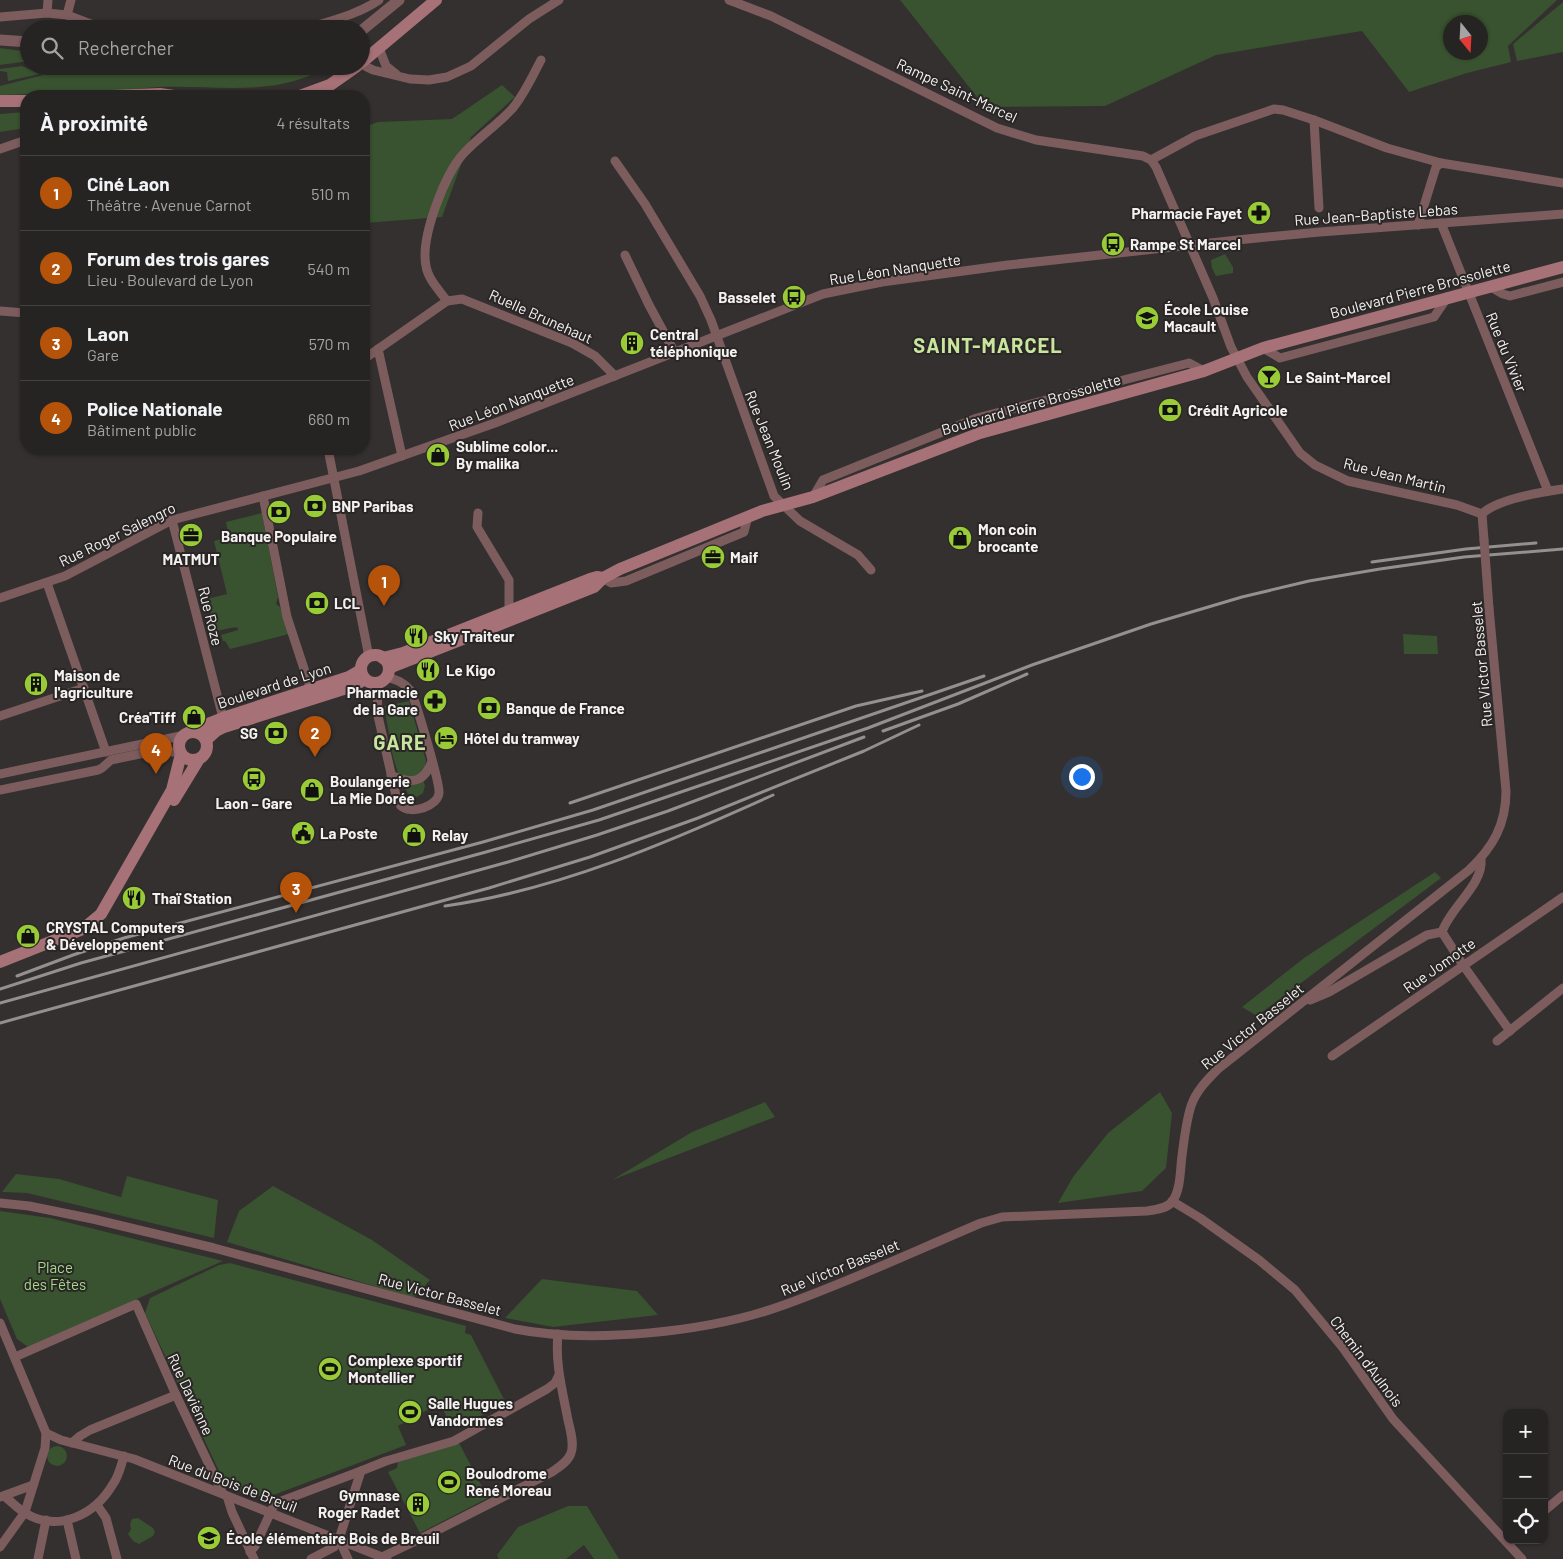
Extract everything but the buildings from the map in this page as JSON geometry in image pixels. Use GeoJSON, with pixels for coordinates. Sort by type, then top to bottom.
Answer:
{"type":"FeatureCollection","features":[{"type":"Feature","properties":{"kind":"main road"},"geometry":{"type":"LineString","coordinates":[[370,56],[436,0]]}},
{"type":"Feature","properties":{"kind":"main road"},"geometry":{"type":"LineString","coordinates":[[316,90],[330,85],[344,75]]}},
{"type":"Feature","properties":{"kind":"main road"},"geometry":{"type":"LineString","coordinates":[[0,102],[20,100]]}},
{"type":"Feature","properties":{"kind":"main road","name":"Boulevard Pierre Brossolette"},"geometry":{"type":"LineString","coordinates":[[384,672],[403,654],[509,611],[590,579],[604,578],[620,569],[748,516],[813,497],[980,433],[1204,371],[1263,348],[1563,267]]}},
{"type":"Feature","properties":{"kind":"main road"},"geometry":{"type":"LineString","coordinates":[[384,672],[377,656],[369,657],[363,662],[363,674],[369,682],[384,672],[594,587],[604,578]]}},
{"type":"Feature","properties":{"kind":"main road","name":"Boulevard de Lyon"},"geometry":{"type":"LineString","coordinates":[[196,736],[205,725],[223,718],[363,674]]}},
{"type":"Feature","properties":{"kind":"main road","name":"Boulevard de Lyon"},"geometry":{"type":"LineString","coordinates":[[196,736],[352,686],[363,674]]}},
{"type":"Feature","properties":{"kind":"main road"},"geometry":{"type":"LineString","coordinates":[[0,962],[90,925],[102,914],[172,790],[180,753],[179,742],[196,736],[207,749],[199,759],[148,845],[129,869]]}},
{"type":"Feature","properties":{"kind":"main road"},"geometry":{"type":"LineString","coordinates":[[180,753],[189,760],[199,759]]}},
{"type":"Feature","properties":{"kind":"street"},"geometry":{"type":"LineString","coordinates":[[47,14],[48,0]]}},
{"type":"Feature","properties":{"kind":"street"},"geometry":{"type":"LineString","coordinates":[[68,15],[70,0]]}},
{"type":"Feature","properties":{"kind":"street"},"geometry":{"type":"LineString","coordinates":[[334,20],[369,7],[379,0]]}},
{"type":"Feature","properties":{"kind":"street"},"geometry":{"type":"LineString","coordinates":[[370,24],[399,0]]}},
{"type":"Feature","properties":{"kind":"street"},"geometry":{"type":"LineString","coordinates":[[370,68],[419,80],[447,78],[471,66],[538,12],[559,0]]}},
{"type":"Feature","properties":{"kind":"street","name":"Rampe Saint-Marcel"},"geometry":{"type":"LineString","coordinates":[[729,0],[771,16],[998,128],[1036,140],[1142,156],[1151,160]]}},
{"type":"Feature","properties":{"kind":"street"},"geometry":{"type":"LineString","coordinates":[[0,17],[47,14],[68,15],[81,20]]}},
{"type":"Feature","properties":{"kind":"street"},"geometry":{"type":"LineString","coordinates":[[0,40],[20,41]]}},
{"type":"Feature","properties":{"kind":"street"},"geometry":{"type":"LineString","coordinates":[[379,48],[386,66],[401,76]]}},
{"type":"Feature","properties":{"kind":"street"},"geometry":{"type":"LineString","coordinates":[[370,355],[447,301],[429,275],[425,263],[429,228],[440,196],[450,171],[456,162],[464,152],[511,110],[522,97],[541,60]]}},
{"type":"Feature","properties":{"kind":"street"},"geometry":{"type":"LineString","coordinates":[[1191,245],[1156,167],[1151,160],[1195,136],[1274,109],[1314,120],[1387,148],[1441,163],[1563,183]]}},
{"type":"Feature","properties":{"kind":"street"},"geometry":{"type":"LineString","coordinates":[[1314,120],[1319,208]]}},
{"type":"Feature","properties":{"kind":"street"},"geometry":{"type":"LineString","coordinates":[[0,149],[20,142]]}},
{"type":"Feature","properties":{"kind":"street","name":"Rue Jean Moulin"},"geometry":{"type":"LineString","coordinates":[[616,161],[700,296],[774,496],[800,520],[858,555],[871,570]]}},
{"type":"Feature","properties":{"kind":"street"},"geometry":{"type":"LineString","coordinates":[[1418,224],[1436,167],[1441,163]]}},
{"type":"Feature","properties":{"kind":"street","name":"Rue Jean-Baptiste Lebas"},"geometry":{"type":"LineString","coordinates":[[1191,245],[1320,232],[1563,214]]}},
{"type":"Feature","properties":{"kind":"street","name":"Rue du Vivier"},"geometry":{"type":"LineString","coordinates":[[1441,223],[1548,492]]}},
{"type":"Feature","properties":{"kind":"street","name":"Rue Léon Nanquette"},"geometry":{"type":"LineString","coordinates":[[335,478],[488,426],[823,294],[858,286],[1008,265],[1191,245]]}},
{"type":"Feature","properties":{"kind":"street","name":"Rue Jean Martin"},"geometry":{"type":"LineString","coordinates":[[1191,245],[1237,358],[1247,377],[1300,453],[1316,465],[1348,481],[1457,505],[1482,514]]}},
{"type":"Feature","properties":{"kind":"street"},"geometry":{"type":"LineString","coordinates":[[625,255],[649,306],[675,353]]}},
{"type":"Feature","properties":{"kind":"street"},"geometry":{"type":"LineString","coordinates":[[1491,287],[1510,296],[1563,282]]}},
{"type":"Feature","properties":{"kind":"street","name":"Ruelle Brunehaut"},"geometry":{"type":"LineString","coordinates":[[447,301],[467,300],[536,327],[580,347],[602,361],[615,376]]}},
{"type":"Feature","properties":{"kind":"street"},"geometry":{"type":"LineString","coordinates":[[0,311],[20,313]]}},
{"type":"Feature","properties":{"kind":"street"},"geometry":{"type":"LineString","coordinates":[[378,349],[402,456]]}},
{"type":"Feature","properties":{"kind":"street"},"geometry":{"type":"LineString","coordinates":[[329,455],[369,657]]}},
{"type":"Feature","properties":{"kind":"street","name":"Rue Roger Salengro"},"geometry":{"type":"LineString","coordinates":[[0,598],[48,583],[172,520],[335,478]]}},
{"type":"Feature","properties":{"kind":"street"},"geometry":{"type":"LineString","coordinates":[[1482,514],[1487,509],[1500,503],[1563,489]]}},
{"type":"Feature","properties":{"kind":"street"},"geometry":{"type":"LineString","coordinates":[[264,496],[287,617],[311,690]]}},
{"type":"Feature","properties":{"kind":"street"},"geometry":{"type":"LineString","coordinates":[[478,513],[477,527],[509,580],[509,611]]}},
{"type":"Feature","properties":{"kind":"street","name":"Rue Victor Basselet"},"geometry":{"type":"LineString","coordinates":[[0,1203],[93,1219],[292,1268],[489,1323],[529,1332],[609,1335],[690,1327],[732,1320],[780,1307],[991,1220],[1024,1215],[1147,1211],[1163,1208],[1172,1201],[1178,1187],[1182,1151],[1191,1107],[1198,1091],[1206,1081],[1218,1068],[1447,888],[1481,858],[1492,843],[1505,815],[1505,779],[1482,514]]}},
{"type":"Feature","properties":{"kind":"street","name":"Rue Roze"},"geometry":{"type":"LineString","coordinates":[[172,520],[223,718]]}},
{"type":"Feature","properties":{"kind":"street"},"geometry":{"type":"LineString","coordinates":[[48,583],[106,752]]}},
{"type":"Feature","properties":{"kind":"street"},"geometry":{"type":"LineString","coordinates":[[384,672],[402,682],[412,692],[439,788],[437,800],[413,810],[401,806],[397,800],[378,716],[384,672]]}},
{"type":"Feature","properties":{"kind":"street"},"geometry":{"type":"LineString","coordinates":[[0,716],[84,688]]}},
{"type":"Feature","properties":{"kind":"street","name":"Boulevard de Lyon"},"geometry":{"type":"LineString","coordinates":[[1,772],[196,736]]}},
{"type":"Feature","properties":{"kind":"street"},"geometry":{"type":"LineString","coordinates":[[1,772],[3,790],[98,770],[111,760],[150,752],[180,753]]}},
{"type":"Feature","properties":{"kind":"street"},"geometry":{"type":"LineString","coordinates":[[391,775],[405,781],[414,780],[426,773],[432,760]]}},
{"type":"Feature","properties":{"kind":"street"},"geometry":{"type":"LineString","coordinates":[[1442,932],[1452,911],[1478,878],[1482,867],[1481,858]]}},
{"type":"Feature","properties":{"kind":"street","name":"Rue Jomotte"},"geometry":{"type":"LineString","coordinates":[[1332,1056],[1563,898]]}},
{"type":"Feature","properties":{"kind":"street"},"geometry":{"type":"LineString","coordinates":[[1442,932],[1510,1031]]}},
{"type":"Feature","properties":{"kind":"street"},"geometry":{"type":"LineString","coordinates":[[1298,1006],[1329,992],[1426,936],[1442,932]]}},
{"type":"Feature","properties":{"kind":"street"},"geometry":{"type":"LineString","coordinates":[[1497,1041],[1563,988]]}},
{"type":"Feature","properties":{"kind":"street","name":"Chemin d'Aulnois"},"geometry":{"type":"LineString","coordinates":[[1172,1201],[1260,1260],[1295,1290],[1343,1348],[1393,1419],[1503,1535]]}},
{"type":"Feature","properties":{"kind":"street","name":"Rue Daviénne"},"geometry":{"type":"LineString","coordinates":[[15,1357],[136,1304],[176,1395],[252,1555]]}},
{"type":"Feature","properties":{"kind":"street"},"geometry":{"type":"LineString","coordinates":[[0,1323],[46,1433],[45,1448],[25,1512],[0,1547]]}},
{"type":"Feature","properties":{"kind":"street"},"geometry":{"type":"LineString","coordinates":[[384,1558],[544,1476],[565,1463],[570,1456],[572,1444],[559,1375],[558,1334]]}},
{"type":"Feature","properties":{"kind":"street"},"geometry":{"type":"LineString","coordinates":[[252,1555],[274,1505],[278,1502],[386,1461],[454,1440],[547,1389],[555,1383],[559,1375]]}},
{"type":"Feature","properties":{"kind":"street"},"geometry":{"type":"LineString","coordinates":[[72,1443],[90,1430],[176,1395]]}},
{"type":"Feature","properties":{"kind":"street","name":"Rue du Bois de Breuil"},"geometry":{"type":"LineString","coordinates":[[46,1433],[61,1440],[124,1456],[271,1512],[384,1558]]}},
{"type":"Feature","properties":{"kind":"street"},"geometry":{"type":"LineString","coordinates":[[2,1496],[25,1512],[46,1520],[67,1520],[86,1513],[97,1506],[114,1483],[124,1456]]}},
{"type":"Feature","properties":{"kind":"street"},"geometry":{"type":"LineString","coordinates":[[311,1559],[334,1547],[339,1539],[360,1471]]}},
{"type":"Feature","properties":{"kind":"street"},"geometry":{"type":"LineString","coordinates":[[2,1496],[33,1485]]}},
{"type":"Feature","properties":{"kind":"street"},"geometry":{"type":"LineString","coordinates":[[1548,1508],[1563,1495]]}},
{"type":"Feature","properties":{"kind":"street"},"geometry":{"type":"LineString","coordinates":[[97,1506],[106,1518],[117,1559]]}},
{"type":"Feature","properties":{"kind":"street"},"geometry":{"type":"LineString","coordinates":[[38,1559],[46,1520]]}},
{"type":"Feature","properties":{"kind":"street"},"geometry":{"type":"LineString","coordinates":[[67,1520],[76,1559]]}},
{"type":"Feature","properties":{"kind":"street"},"geometry":{"type":"LineString","coordinates":[[339,1539],[348,1559]]}},
{"type":"Feature","properties":{"kind":"street","name":"Chemin d'Aulnois"},"geometry":{"type":"LineString","coordinates":[[1511,1544],[1522,1559]]}},
{"type":"Feature","properties":{"kind":"green space"},"geometry":{"type":"Polygon","coordinates":[[[900,0],[1557,0],[1508,46],[1511,62],[1467,73],[1409,92],[1362,31],[1216,55],[1105,106],[985,107],[900,0]]]}},
{"type":"Feature","properties":{"kind":"green space"},"geometry":{"type":"Polygon","coordinates":[[[1563,2],[1563,52],[1517,61],[1513,44],[1563,2]]]}},
{"type":"Feature","properties":{"kind":"green space"},"geometry":{"type":"Polygon","coordinates":[[[0,48],[20,51],[20,62],[0,65],[0,48]]]}},
{"type":"Feature","properties":{"kind":"green space"},"geometry":{"type":"Polygon","coordinates":[[[20,66],[20,75],[35,75],[8,81],[7,72],[0,71],[0,69],[20,66]]]}},
{"type":"Feature","properties":{"kind":"green space"},"geometry":{"type":"Polygon","coordinates":[[[43,75],[311,75],[289,82],[246,88],[160,87],[126,90],[20,90],[20,94],[0,95],[0,86],[43,75]]]}},
{"type":"Feature","properties":{"kind":"green space"},"geometry":{"type":"Polygon","coordinates":[[[502,85],[515,97],[471,137],[442,217],[370,223],[370,125],[378,122],[452,119],[502,85]]]}},
{"type":"Feature","properties":{"kind":"green space"},"geometry":{"type":"Polygon","coordinates":[[[20,112],[20,129],[0,132],[0,114],[20,112]]]}},
{"type":"Feature","properties":{"kind":"green space"},"geometry":{"type":"Polygon","coordinates":[[[1225,254],[1233,267],[1233,273],[1216,276],[1211,260],[1225,254]]]}},
{"type":"Feature","properties":{"kind":"green space"},"geometry":{"type":"Polygon","coordinates":[[[262,513],[278,597],[276,604],[280,607],[289,634],[230,649],[225,641],[223,641],[221,635],[238,630],[238,628],[213,630],[209,603],[204,604],[203,600],[227,594],[214,541],[229,537],[226,522],[262,513]]]}},
{"type":"Feature","properties":{"kind":"green space"},"geometry":{"type":"Polygon","coordinates":[[[1403,634],[1437,636],[1438,654],[1404,654],[1403,634]]]}},
{"type":"Feature","properties":{"kind":"green space"},"geometry":{"type":"Polygon","coordinates":[[[409,701],[426,761],[425,769],[421,773],[425,786],[423,793],[417,797],[409,796],[398,773],[393,757],[384,706],[409,701]]]}},
{"type":"Feature","properties":{"kind":"green space"},"geometry":{"type":"Polygon","coordinates":[[[1435,872],[1441,878],[1257,1016],[1242,1007],[1304,958],[1435,872]]]}},
{"type":"Feature","properties":{"kind":"green space"},"geometry":{"type":"Polygon","coordinates":[[[1160,1092],[1172,1113],[1166,1168],[1142,1191],[1058,1203],[1073,1177],[1108,1133],[1160,1092]]]}},
{"type":"Feature","properties":{"kind":"green space"},"geometry":{"type":"Polygon","coordinates":[[[765,1102],[775,1117],[612,1180],[692,1132],[765,1102]]]}},
{"type":"Feature","properties":{"kind":"green space"},"geometry":{"type":"Polygon","coordinates":[[[16,1174],[59,1179],[121,1197],[127,1176],[218,1200],[214,1238],[27,1193],[2,1192],[16,1174]]]}},
{"type":"Feature","properties":{"kind":"green space"},"geometry":{"type":"Polygon","coordinates":[[[273,1186],[372,1240],[430,1280],[414,1298],[227,1242],[239,1211],[273,1186]]]}},
{"type":"Feature","properties":{"kind":"green space","name":"Place des Fêtes"},"geometry":{"type":"Polygon","coordinates":[[[0,1211],[50,1218],[223,1261],[28,1347],[17,1339],[0,1299],[0,1211]]]}},
{"type":"Feature","properties":{"kind":"green space","name":"Complexe sportif Montellier"},"geometry":{"type":"Polygon","coordinates":[[[230,1263],[466,1326],[465,1333],[471,1335],[506,1403],[457,1428],[451,1417],[447,1418],[440,1403],[398,1426],[406,1445],[271,1496],[254,1495],[226,1486],[145,1313],[150,1298],[219,1265],[230,1263]]]}},
{"type":"Feature","properties":{"kind":"green space"},"geometry":{"type":"Polygon","coordinates":[[[542,1279],[637,1291],[658,1315],[553,1327],[505,1318],[542,1279]]]}},
{"type":"Feature","properties":{"kind":"green space"},"geometry":{"type":"Polygon","coordinates":[[[459,1443],[488,1498],[420,1533],[388,1472],[397,1468],[398,1461],[459,1443]]]}},
{"type":"Feature","properties":{"kind":"green space"},"geometry":{"type":"Polygon","coordinates":[[[57,1446],[64,1449],[67,1456],[64,1463],[57,1466],[50,1463],[47,1456],[50,1449],[57,1446]]]}},
{"type":"Feature","properties":{"kind":"green space"},"geometry":{"type":"Polygon","coordinates":[[[568,1506],[587,1506],[619,1559],[594,1559],[584,1545],[566,1559],[499,1559],[497,1555],[518,1527],[568,1506]]]}},
{"type":"Feature","properties":{"kind":"green space"},"geometry":{"type":"Polygon","coordinates":[[[138,1518],[153,1528],[155,1532],[153,1536],[139,1544],[133,1541],[128,1534],[131,1529],[132,1519],[138,1518]]]}},
{"type":"Feature","properties":{"kind":"railway"},"geometry":{"type":"LineString","coordinates":[[1372,562],[1466,549],[1536,543]]}},
{"type":"Feature","properties":{"kind":"railway"},"geometry":{"type":"LineString","coordinates":[[0,989],[81,963],[599,820],[868,728],[1032,665],[1151,624],[1242,597],[1309,581],[1380,569],[1464,557],[1563,549]]}},
{"type":"Feature","properties":{"kind":"railway"},"geometry":{"type":"LineString","coordinates":[[883,731],[958,704],[1027,674]]}},
{"type":"Feature","properties":{"kind":"railway"},"geometry":{"type":"LineString","coordinates":[[17,976],[124,938],[483,842],[593,810],[984,676]]}},
{"type":"Feature","properties":{"kind":"railway"},"geometry":{"type":"LineString","coordinates":[[570,803],[856,706],[922,691]]}},
{"type":"Feature","properties":{"kind":"railway"},"geometry":{"type":"LineString","coordinates":[[0,1023],[489,888],[590,857],[698,818],[864,751],[919,725]]}},
{"type":"Feature","properties":{"kind":"railway"},"geometry":{"type":"LineString","coordinates":[[0,1003],[508,862],[597,835],[668,811],[864,737]]}},
{"type":"Feature","properties":{"kind":"railway"},"geometry":{"type":"LineString","coordinates":[[445,906],[487,899],[571,876],[653,847],[773,795]]}},
{"type":"Feature","properties":{"kind":"place","name":"Pharmacie Fayet"},"geometry":{"type":"Point","coordinates":[1259,213]}},
{"type":"Feature","properties":{"kind":"place","name":"Rampe St Marcel"},"geometry":{"type":"Point","coordinates":[1113,244]}},
{"type":"Feature","properties":{"kind":"place","name":"Basselet"},"geometry":{"type":"Point","coordinates":[794,297]}},
{"type":"Feature","properties":{"kind":"place","name":"École Louise Macault"},"geometry":{"type":"Point","coordinates":[1147,318]}},
{"type":"Feature","properties":{"kind":"place","name":"Central téléphonique"},"geometry":{"type":"Point","coordinates":[632,343]}},
{"type":"Feature","properties":{"kind":"place","name":"Le Saint-Marcel"},"geometry":{"type":"Point","coordinates":[1269,377]}},
{"type":"Feature","properties":{"kind":"place","name":"Crédit Agricole"},"geometry":{"type":"Point","coordinates":[1170,410]}},
{"type":"Feature","properties":{"kind":"place","name":"Sublime color... By malika"},"geometry":{"type":"Point","coordinates":[438,455]}},
{"type":"Feature","properties":{"kind":"place","name":"BNP Paribas"},"geometry":{"type":"Point","coordinates":[315,506]}},
{"type":"Feature","properties":{"kind":"place","name":"Banque Populaire"},"geometry":{"type":"Point","coordinates":[279,512]}},
{"type":"Feature","properties":{"kind":"place","name":"MATMUT"},"geometry":{"type":"Point","coordinates":[191,535]}},
{"type":"Feature","properties":{"kind":"place","name":"Mon coin brocante"},"geometry":{"type":"Point","coordinates":[960,538]}},
{"type":"Feature","properties":{"kind":"place","name":"Maif"},"geometry":{"type":"Point","coordinates":[713,557]}},
{"type":"Feature","properties":{"kind":"place","name":"LCL"},"geometry":{"type":"Point","coordinates":[317,603]}},
{"type":"Feature","properties":{"kind":"place","name":"Ciné Laon"},"geometry":{"type":"Point","coordinates":[384,606]}},
{"type":"Feature","properties":{"kind":"place","name":"Sky Traiteur"},"geometry":{"type":"Point","coordinates":[416,636]}},
{"type":"Feature","properties":{"kind":"place","name":"Le Kigo"},"geometry":{"type":"Point","coordinates":[428,670]}},
{"type":"Feature","properties":{"kind":"place","name":"Maison de l'agriculture"},"geometry":{"type":"Point","coordinates":[36,684]}},
{"type":"Feature","properties":{"kind":"place","name":"Pharmacie de la Gare"},"geometry":{"type":"Point","coordinates":[435,701]}},
{"type":"Feature","properties":{"kind":"place","name":"Banque de France"},"geometry":{"type":"Point","coordinates":[489,708]}},
{"type":"Feature","properties":{"kind":"place","name":"Créa'Tiff"},"geometry":{"type":"Point","coordinates":[194,717]}},
{"type":"Feature","properties":{"kind":"place","name":"SG"},"geometry":{"type":"Point","coordinates":[276,733]}},
{"type":"Feature","properties":{"kind":"place","name":"Hôtel du tramway"},"geometry":{"type":"Point","coordinates":[446,738]}},
{"type":"Feature","properties":{"kind":"place","name":"Forum des trois gares"},"geometry":{"type":"Point","coordinates":[315,757]}},
{"type":"Feature","properties":{"kind":"place","name":"Police Nationale"},"geometry":{"type":"Point","coordinates":[156,774]}},
{"type":"Feature","properties":{"kind":"place","name":"Laon – Gare"},"geometry":{"type":"Point","coordinates":[254,779]}},
{"type":"Feature","properties":{"kind":"place","name":"Boulangerie La Mie Dorée"},"geometry":{"type":"Point","coordinates":[312,790]}},
{"type":"Feature","properties":{"kind":"place","name":"La Poste"},"geometry":{"type":"Point","coordinates":[303,833]}},
{"type":"Feature","properties":{"kind":"place","name":"Relay"},"geometry":{"type":"Point","coordinates":[414,835]}},
{"type":"Feature","properties":{"kind":"place","name":"Thaï Station"},"geometry":{"type":"Point","coordinates":[134,898]}},
{"type":"Feature","properties":{"kind":"place","name":"Laon"},"geometry":{"type":"Point","coordinates":[296,913]}},
{"type":"Feature","properties":{"kind":"place","name":"CRYSTAL Computers & Développement"},"geometry":{"type":"Point","coordinates":[28,936]}},
{"type":"Feature","properties":{"kind":"place","name":"Complexe sportif Montellier"},"geometry":{"type":"Point","coordinates":[330,1369]}},
{"type":"Feature","properties":{"kind":"place","name":"Salle Hugues Vandormes"},"geometry":{"type":"Point","coordinates":[410,1412]}},
{"type":"Feature","properties":{"kind":"place","name":"Boulodrome René Moreau"},"geometry":{"type":"Point","coordinates":[449,1482]}},
{"type":"Feature","properties":{"kind":"place","name":"Gymnase Roger Radet"},"geometry":{"type":"Point","coordinates":[418,1504]}},
{"type":"Feature","properties":{"kind":"place","name":"École élémentaire Bois de Breuil"},"geometry":{"type":"Point","coordinates":[209,1538]}},
{"type":"Feature","properties":{"kind":"district","name":"SAINT-MARCEL"},"geometry":{"type":"Point","coordinates":[988,345]}},
{"type":"Feature","properties":{"kind":"district","name":"GARE"},"geometry":{"type":"Point","coordinates":[400,742]}}]}
